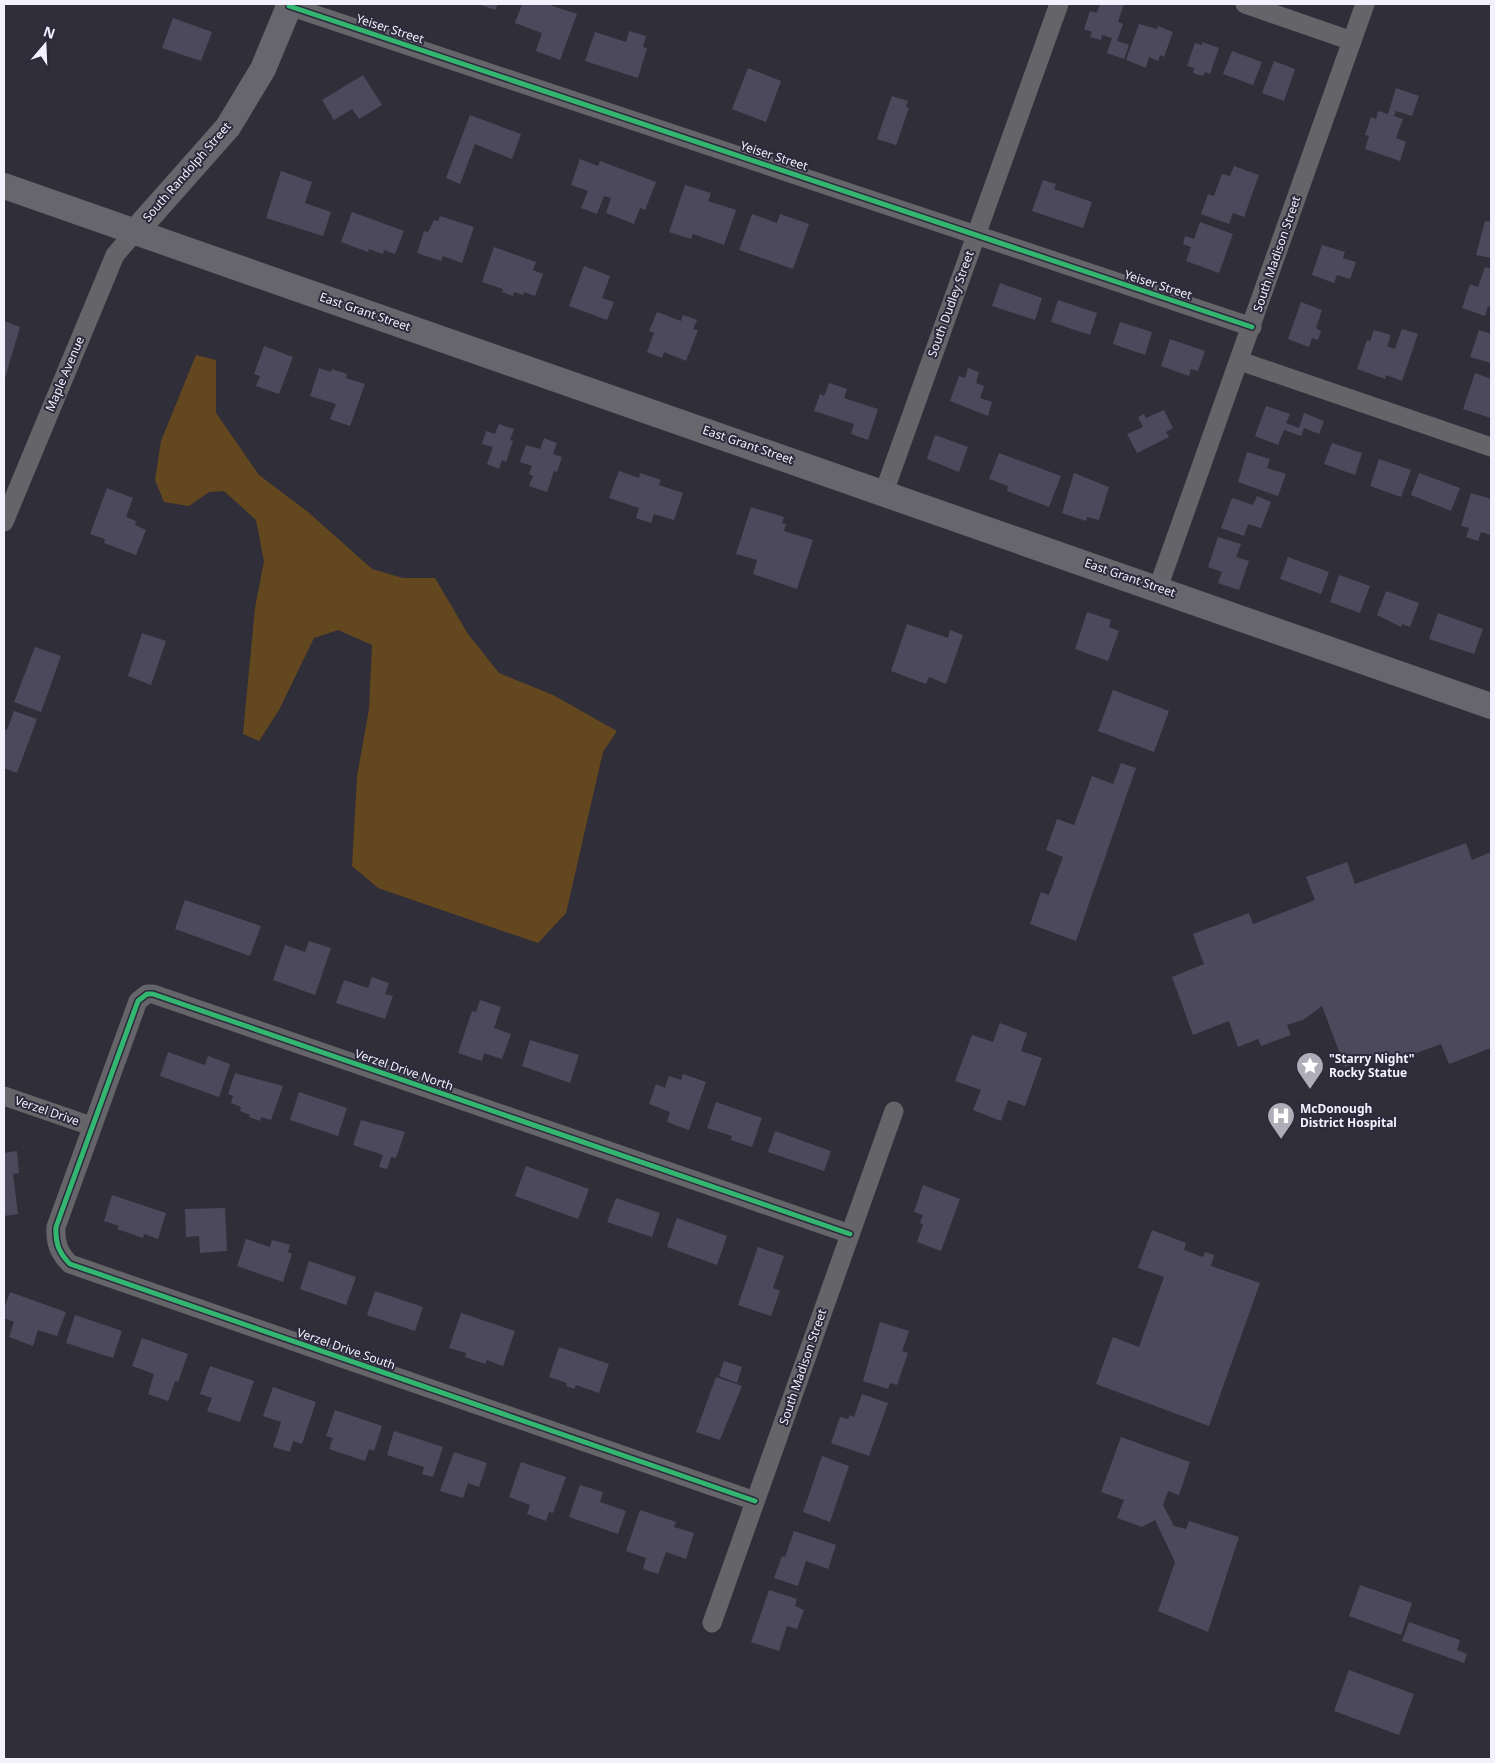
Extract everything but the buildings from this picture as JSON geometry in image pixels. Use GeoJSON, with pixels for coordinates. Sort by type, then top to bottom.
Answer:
{"type":"FeatureCollection","features":[{"type":"Feature","properties":{"kind":"main road","name":"South Randolph Street"},"geometry":{"type":"LineString","coordinates":[[135,232],[228,127],[263,69],[290,5]]}},
{"type":"Feature","properties":{"kind":"main road","name":"East Grant Street"},"geometry":{"type":"LineString","coordinates":[[4,186],[884,492],[1491,706]]}},
{"type":"Feature","properties":{"kind":"street","name":"South Dudley Street"},"geometry":{"type":"LineString","coordinates":[[884,492],[1059,4]]}},
{"type":"Feature","properties":{"kind":"street"},"geometry":{"type":"LineString","coordinates":[[1245,4],[1352,41]]}},
{"type":"Feature","properties":{"kind":"street","name":"South Madison Street"},"geometry":{"type":"LineString","coordinates":[[1158,588],[1365,4]]}},
{"type":"Feature","properties":{"kind":"street","name":"Yeiser Street"},"geometry":{"type":"LineString","coordinates":[[290,5],[1252,327]]}},
{"type":"Feature","properties":{"kind":"street","name":"Maple Avenue"},"geometry":{"type":"LineString","coordinates":[[4,522],[116,255],[135,232]]}},
{"type":"Feature","properties":{"kind":"street"},"geometry":{"type":"LineString","coordinates":[[1240,360],[1491,447]]}},
{"type":"Feature","properties":{"kind":"street","name":"Verzel Drive North"},"geometry":{"type":"LineString","coordinates":[[91,1126],[138,1001],[147,994],[153,994],[850,1234]]}},
{"type":"Feature","properties":{"kind":"street","name":"Verzel Drive"},"geometry":{"type":"LineString","coordinates":[[4,1096],[91,1126]]}},
{"type":"Feature","properties":{"kind":"street","name":"South Madison Street"},"geometry":{"type":"LineString","coordinates":[[712,1623],[894,1111]]}},
{"type":"Feature","properties":{"kind":"street","name":"Verzel Drive South"},"geometry":{"type":"LineString","coordinates":[[91,1126],[56,1227],[56,1244],[59,1251],[70,1264],[756,1501]]}},
{"type":"Feature","properties":{"kind":"shaded area"},"geometry":{"type":"Polygon","coordinates":[[[196,355],[216,360],[216,413],[259,475],[308,512],[372,569],[403,578],[435,578],[468,634],[499,673],[553,695],[617,731],[603,752],[566,913],[538,943],[378,888],[352,866],[357,776],[369,709],[372,645],[338,630],[314,638],[279,710],[259,741],[243,734],[255,608],[264,561],[256,520],[224,491],[209,492],[189,506],[164,502],[155,480],[161,441],[196,355]]]}},
{"type":"Feature","properties":{"kind":"cycle path"},"geometry":{"type":"LineString","coordinates":[[289,6],[1252,327]]}},
{"type":"Feature","properties":{"kind":"cycle path"},"geometry":{"type":"LineString","coordinates":[[755,1501],[70,1264],[63,1256],[59,1247],[56,1238],[56,1227],[138,1001],[147,994],[153,994],[850,1234]]}},
{"type":"Feature","properties":{"kind":"place","name":"\"Starry Night\" Rocky Statue"},"geometry":{"type":"Point","coordinates":[1310,1090]}},
{"type":"Feature","properties":{"kind":"place","name":"McDonough District Hospital"},"geometry":{"type":"Point","coordinates":[1281,1140]}}]}
